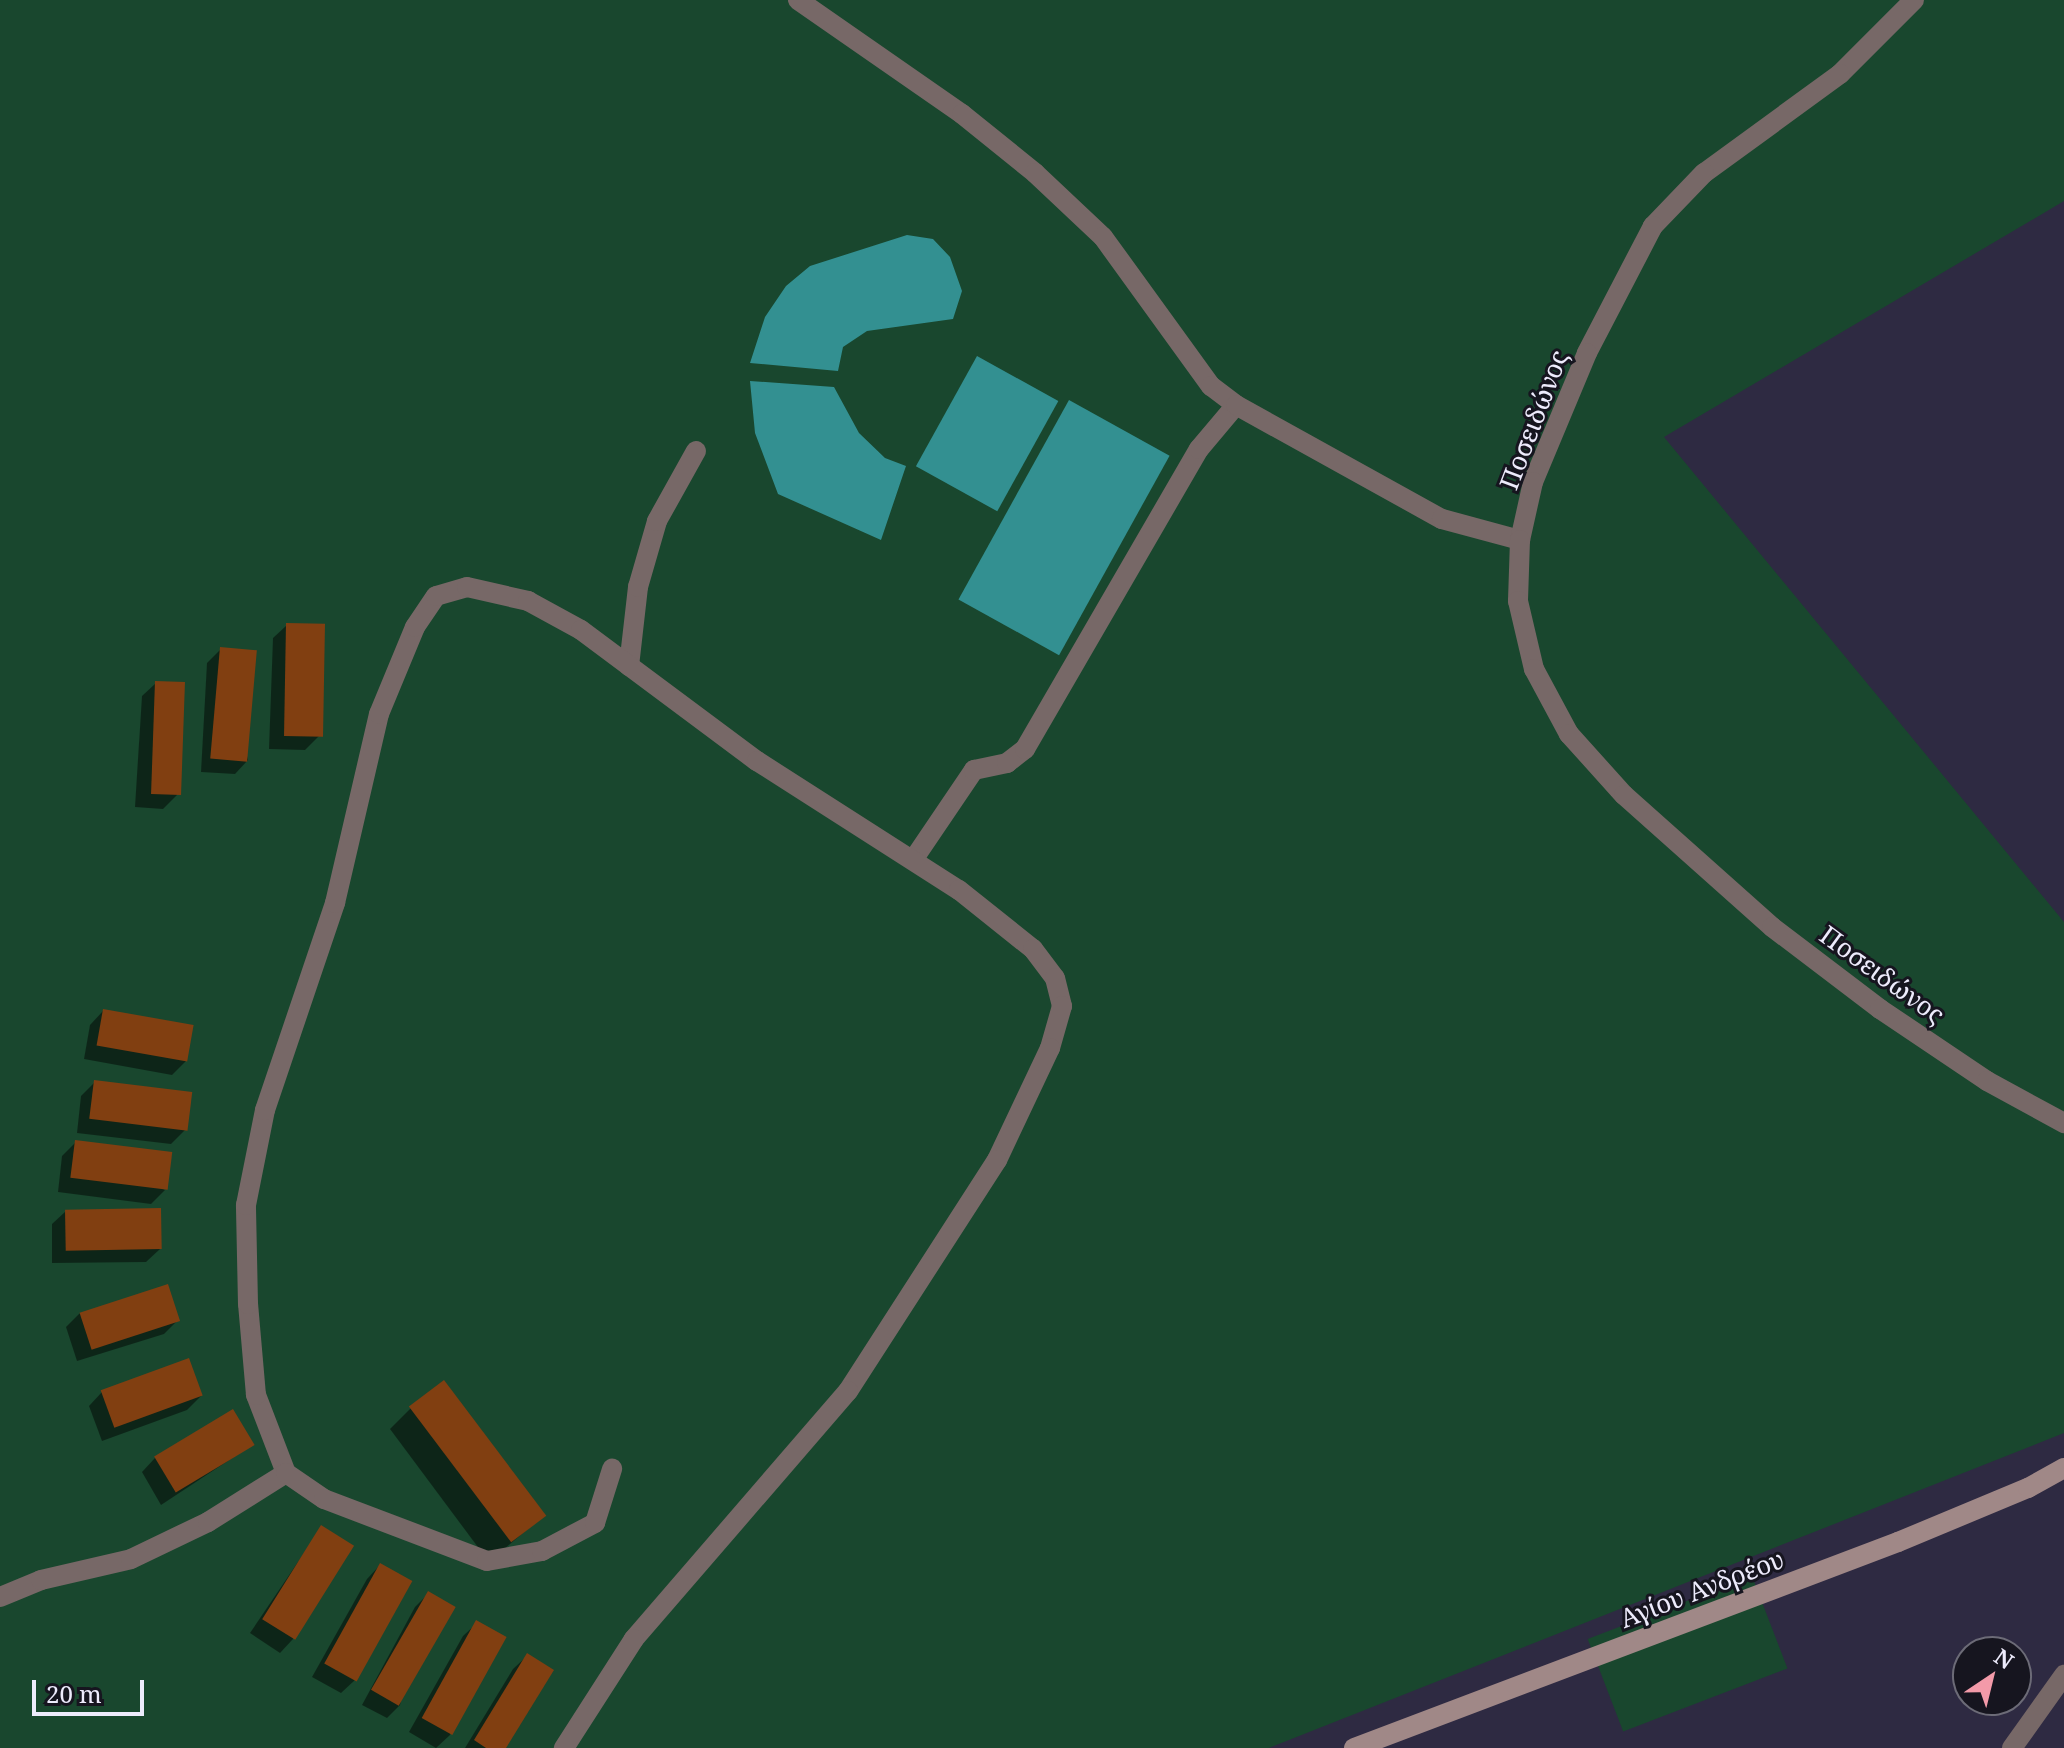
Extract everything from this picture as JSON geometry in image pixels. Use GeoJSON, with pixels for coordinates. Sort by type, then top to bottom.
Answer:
{"type":"FeatureCollection","features":[{"type":"Feature","properties":{"kind":"main road","name":"Αγίου Ανδρέου"},"geometry":{"type":"LineString","coordinates":[[1354,1748],[1898,1542],[2028,1488],[2064,1468]]}},
{"type":"Feature","properties":{"kind":"street"},"geometry":{"type":"LineString","coordinates":[[798,0],[962,114],[1035,173],[1103,237],[1211,386],[1236,405],[1442,519],[1520,540]]}},
{"type":"Feature","properties":{"kind":"street","name":"Ποσειδώνος"},"geometry":{"type":"LineString","coordinates":[[1914,0],[1840,74],[1704,173],[1653,226],[1558,419],[1533,482],[1520,540],[1518,601],[1534,669],[1569,734],[1624,795],[1748,907],[1880,1009],[1987,1081],[2064,1123]]}},
{"type":"Feature","properties":{"kind":"street"},"geometry":{"type":"LineString","coordinates":[[913,860],[974,770],[1007,763],[1025,749],[1199,449],[1236,405]]}},
{"type":"Feature","properties":{"kind":"street"},"geometry":{"type":"LineString","coordinates":[[629,666],[638,587],[657,521],[696,451]]}},
{"type":"Feature","properties":{"kind":"street"},"geometry":{"type":"LineString","coordinates":[[564,1748],[634,1639],[848,1391],[990,1172],[1050,1048],[1062,1006],[1055,978],[1033,949],[913,860],[757,761],[629,666],[528,601],[467,587],[436,596],[415,627],[379,714],[335,903],[265,1110],[246,1205],[256,1395],[286,1473],[324,1499],[487,1561],[542,1551],[595,1523],[612,1469]]}},
{"type":"Feature","properties":{"kind":"street"},"geometry":{"type":"LineString","coordinates":[[0,1597],[41,1580],[131,1559],[208,1522],[286,1473]]}},
{"type":"Feature","properties":{"kind":"street"},"geometry":{"type":"LineString","coordinates":[[2012,1748],[2064,1675]]}},
{"type":"Feature","properties":{"kind":"shaded area"},"geometry":{"type":"Polygon","coordinates":[[[0,0],[2064,0],[2064,201],[1664,437],[2064,922],[2064,1433],[1269,1748],[0,1748],[0,0]]]}},
{"type":"Feature","properties":{"kind":"shaded area"},"geometry":{"type":"Polygon","coordinates":[[[907,235],[933,239],[950,257],[962,291],[953,319],[867,331],[843,347],[838,371],[750,363],[765,317],[786,286],[810,266],[907,235]]]}},
{"type":"Feature","properties":{"kind":"shaded area"},"geometry":{"type":"Polygon","coordinates":[[[977,356],[1058,401],[997,511],[916,466],[977,356]]]}},
{"type":"Feature","properties":{"kind":"shaded area"},"geometry":{"type":"Polygon","coordinates":[[[750,381],[834,387],[859,433],[885,458],[906,466],[881,540],[778,494],[755,433],[750,381]]]}},
{"type":"Feature","properties":{"kind":"shaded area"},"geometry":{"type":"Polygon","coordinates":[[[1069,400],[1170,456],[1059,655],[958,599],[1069,400]]]}},
{"type":"Feature","properties":{"kind":"shaded area"},"geometry":{"type":"Polygon","coordinates":[[[1752,1576],[1787,1668],[1623,1731],[1588,1639],[1752,1576]]]}},
{"type":"Feature","properties":{"kind":"building"},"geometry":{"type":"Polygon","coordinates":[[[286,623],[325,624],[323,737],[284,736],[286,623]]]}},
{"type":"Feature","properties":{"kind":"building"},"geometry":{"type":"Polygon","coordinates":[[[220,647],[257,650],[247,762],[210,759],[220,647]]]}},
{"type":"Feature","properties":{"kind":"building"},"geometry":{"type":"Polygon","coordinates":[[[155,681],[185,682],[181,795],[151,794],[155,681]]]}},
{"type":"Feature","properties":{"kind":"building"},"geometry":{"type":"Polygon","coordinates":[[[103,1009],[194,1025],[187,1061],[97,1045],[103,1009]]]}},
{"type":"Feature","properties":{"kind":"building"},"geometry":{"type":"Polygon","coordinates":[[[94,1080],[192,1092],[188,1131],[89,1119],[94,1080]]]}},
{"type":"Feature","properties":{"kind":"building"},"geometry":{"type":"Polygon","coordinates":[[[75,1140],[172,1152],[168,1190],[70,1178],[75,1140]]]}},
{"type":"Feature","properties":{"kind":"building"},"geometry":{"type":"Polygon","coordinates":[[[161,1208],[162,1249],[66,1251],[65,1210],[161,1208]]]}},
{"type":"Feature","properties":{"kind":"building"},"geometry":{"type":"Polygon","coordinates":[[[168,1284],[180,1321],[92,1350],[80,1313],[168,1284]]]}},
{"type":"Feature","properties":{"kind":"building"},"geometry":{"type":"Polygon","coordinates":[[[189,1358],[203,1396],[114,1428],[101,1390],[189,1358]]]}},
{"type":"Feature","properties":{"kind":"building"},"geometry":{"type":"Polygon","coordinates":[[[444,1380],[546,1516],[511,1542],[409,1406],[444,1380]]]}},
{"type":"Feature","properties":{"kind":"building"},"geometry":{"type":"Polygon","coordinates":[[[233,1409],[255,1445],[176,1492],[154,1456],[233,1409]]]}},
{"type":"Feature","properties":{"kind":"building"},"geometry":{"type":"Polygon","coordinates":[[[321,1525],[354,1546],[295,1640],[262,1619],[321,1525]]]}},
{"type":"Feature","properties":{"kind":"building"},"geometry":{"type":"Polygon","coordinates":[[[380,1563],[412,1581],[357,1682],[324,1664],[380,1563]]]}},
{"type":"Feature","properties":{"kind":"building"},"geometry":{"type":"Polygon","coordinates":[[[428,1591],[456,1607],[399,1706],[371,1690],[428,1591]]]}},
{"type":"Feature","properties":{"kind":"building"},"geometry":{"type":"Polygon","coordinates":[[[476,1620],[507,1637],[452,1735],[422,1718],[476,1620]]]}},
{"type":"Feature","properties":{"kind":"building"},"geometry":{"type":"Polygon","coordinates":[[[527,1653],[554,1670],[506,1748],[486,1748],[474,1740],[527,1653]]]}}]}
